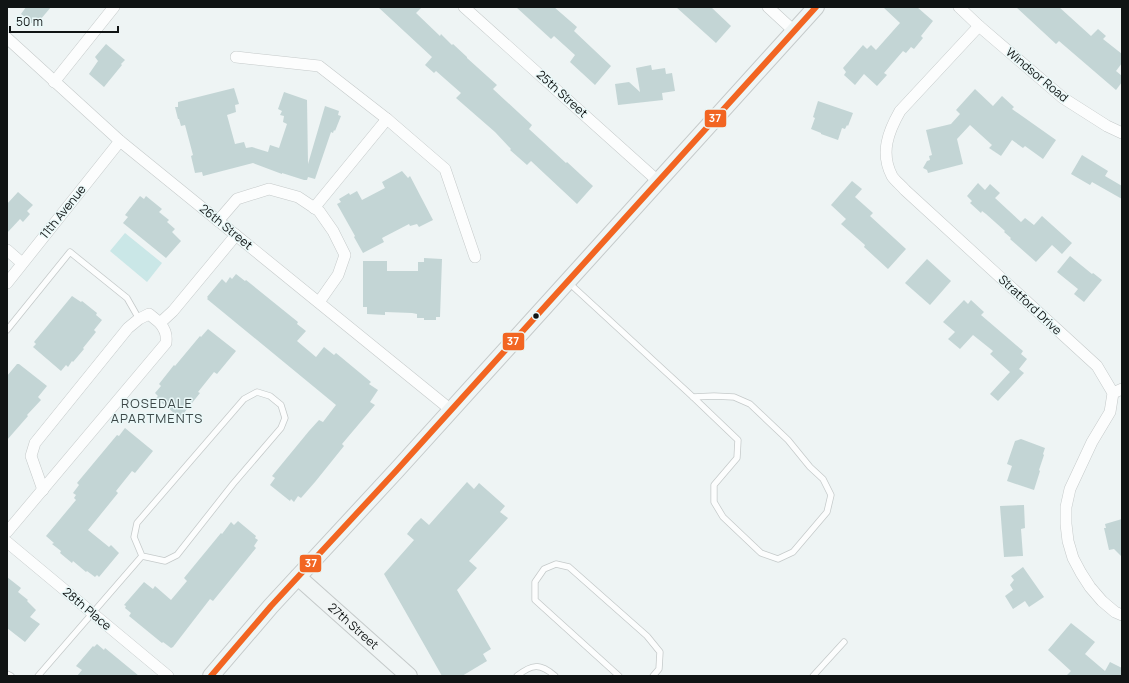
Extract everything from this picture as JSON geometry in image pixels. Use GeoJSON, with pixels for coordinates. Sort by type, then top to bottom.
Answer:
{"type":"FeatureCollection","features":[{"type":"Feature","properties":{"kind":"main road"},"geometry":{"type":"LineString","coordinates":[[211,676],[298,577],[659,182],[816,7]]}},
{"type":"Feature","properties":{"kind":"main road","name":"27th Street"},"geometry":{"type":"LineString","coordinates":[[298,577],[409,676]]}},
{"type":"Feature","properties":{"kind":"street"},"geometry":{"type":"LineString","coordinates":[[54,82],[114,7]]}},
{"type":"Feature","properties":{"kind":"street","name":"25th Street"},"geometry":{"type":"LineString","coordinates":[[464,7],[659,182]]}},
{"type":"Feature","properties":{"kind":"street"},"geometry":{"type":"LineString","coordinates":[[768,7],[794,31]]}},
{"type":"Feature","properties":{"kind":"street","name":"Windsor Road"},"geometry":{"type":"LineString","coordinates":[[959,7],[1063,98],[1122,133]]}},
{"type":"Feature","properties":{"kind":"street","name":"Stratford Drive"},"geometry":{"type":"LineString","coordinates":[[979,26],[900,111],[891,126],[886,143],[886,160],[892,176],[905,190],[1097,366],[1117,391],[1110,412],[1092,442],[1070,489],[1066,507],[1066,524],[1068,541],[1073,558],[1081,573],[1102,601],[1115,612],[1122,615]]}},
{"type":"Feature","properties":{"kind":"street","name":"26th Street"},"geometry":{"type":"LineString","coordinates":[[7,38],[120,141],[451,410]]}},
{"type":"Feature","properties":{"kind":"street"},"geometry":{"type":"LineString","coordinates":[[236,57],[319,66],[387,119],[445,169],[475,257]]}},
{"type":"Feature","properties":{"kind":"street"},"geometry":{"type":"LineString","coordinates":[[314,208],[387,119]]}},
{"type":"Feature","properties":{"kind":"street","name":"11th Avenue"},"geometry":{"type":"LineString","coordinates":[[7,283],[120,141]]}},
{"type":"Feature","properties":{"kind":"street"},"geometry":{"type":"LineString","coordinates":[[218,221],[237,199],[269,189],[298,197],[320,211],[334,231],[345,255],[338,275],[318,302]]}},
{"type":"Feature","properties":{"kind":"street"},"geometry":{"type":"LineString","coordinates":[[160,322],[236,236]]}},
{"type":"Feature","properties":{"kind":"street"},"geometry":{"type":"LineString","coordinates":[[7,250],[22,263]]}},
{"type":"Feature","properties":{"kind":"street"},"geometry":{"type":"LineString","coordinates":[[7,532],[43,490],[166,343],[167,336],[165,329],[160,322],[149,314],[139,319],[128,328],[35,443],[31,456],[43,490]]}},
{"type":"Feature","properties":{"kind":"street","name":"28th Place"},"geometry":{"type":"LineString","coordinates":[[7,542],[168,676]]}},
{"type":"Feature","properties":{"kind":"lane"},"geometry":{"type":"LineString","coordinates":[[7,330],[70,252],[127,298],[139,319]]}},
{"type":"Feature","properties":{"kind":"lane"},"geometry":{"type":"LineString","coordinates":[[568,281],[738,440],[736,458],[714,485],[714,502],[723,517],[761,553],[778,559],[793,552],[827,512],[831,495],[823,479],[810,467],[788,440],[750,404],[734,397],[693,397]]}},
{"type":"Feature","properties":{"kind":"lane"},"geometry":{"type":"LineString","coordinates":[[257,392],[270,396],[281,405],[285,418],[281,428],[233,484],[177,555],[165,561],[142,556],[134,537],[137,523],[244,398],[257,392]]}},
{"type":"Feature","properties":{"kind":"lane"},"geometry":{"type":"LineString","coordinates":[[38,676],[142,556]]}},
{"type":"Feature","properties":{"kind":"lane"},"geometry":{"type":"LineString","coordinates":[[618,676],[534,600],[535,582],[544,569],[556,564],[569,567],[647,636],[660,652],[659,669],[653,676]]}},
{"type":"Feature","properties":{"kind":"lane"},"geometry":{"type":"LineString","coordinates":[[814,676],[844,642]]}},
{"type":"Feature","properties":{"kind":"lane"},"geometry":{"type":"LineString","coordinates":[[517,676],[526,668],[536,666],[546,668],[555,676]]}},
{"type":"Feature","properties":{"kind":"lane"},"geometry":{"type":"LineString","coordinates":[[7,674],[11,676]]}},
{"type":"Feature","properties":{"kind":"shaded area"},"geometry":{"type":"Polygon","coordinates":[[[125,233],[162,263],[147,282],[110,251],[125,233]]]}},
{"type":"Feature","properties":{"kind":"building"},"geometry":{"type":"Polygon","coordinates":[[[26,7],[51,7],[35,26],[21,14],[26,7]]]}},
{"type":"Feature","properties":{"kind":"building"},"geometry":{"type":"Polygon","coordinates":[[[378,7],[422,7],[416,13],[440,36],[441,34],[452,45],[453,44],[497,85],[493,89],[532,125],[529,129],[593,186],[577,204],[531,161],[527,165],[510,150],[511,149],[495,132],[456,98],[461,93],[436,71],[434,73],[425,65],[432,57],[378,7]]]}},
{"type":"Feature","properties":{"kind":"building"},"geometry":{"type":"Polygon","coordinates":[[[516,7],[554,7],[577,27],[574,31],[611,66],[595,85],[570,62],[575,55],[554,36],[551,39],[516,7]]]}},
{"type":"Feature","properties":{"kind":"building"},"geometry":{"type":"Polygon","coordinates":[[[676,7],[711,7],[731,26],[716,43],[676,7]]]}},
{"type":"Feature","properties":{"kind":"building"},"geometry":{"type":"Polygon","coordinates":[[[883,7],[917,7],[933,21],[921,36],[923,38],[914,49],[911,47],[906,53],[903,51],[884,73],[887,75],[877,86],[864,74],[855,85],[844,75],[846,72],[843,68],[863,45],[867,49],[871,45],[876,50],[900,23],[883,7]]]}},
{"type":"Feature","properties":{"kind":"building"},"geometry":{"type":"Polygon","coordinates":[[[1016,7],[1059,7],[1091,36],[1098,29],[1106,36],[1103,39],[1122,54],[1122,63],[1116,71],[1122,76],[1122,82],[1116,90],[1059,41],[1056,44],[1016,7]]]}},
{"type":"Feature","properties":{"kind":"building"},"geometry":{"type":"Polygon","coordinates":[[[106,44],[125,60],[104,87],[89,74],[98,61],[95,57],[106,44]]]}},
{"type":"Feature","properties":{"kind":"building"},"geometry":{"type":"Polygon","coordinates":[[[651,65],[652,70],[665,68],[666,74],[672,73],[675,91],[662,93],[663,100],[618,105],[615,84],[629,82],[640,92],[636,68],[651,65]]]}},
{"type":"Feature","properties":{"kind":"building"},"geometry":{"type":"Polygon","coordinates":[[[234,88],[239,104],[235,105],[236,112],[227,115],[235,144],[244,142],[246,148],[252,147],[268,152],[270,145],[279,148],[287,124],[283,122],[284,116],[280,115],[282,111],[278,109],[284,92],[307,100],[308,164],[325,106],[339,111],[338,115],[341,116],[335,131],[334,130],[333,133],[331,132],[315,179],[308,177],[307,180],[304,180],[282,174],[253,163],[203,176],[202,172],[195,173],[191,156],[193,155],[185,125],[181,126],[175,107],[178,107],[178,102],[234,88]]]}},
{"type":"Feature","properties":{"kind":"building"},"geometry":{"type":"Polygon","coordinates":[[[975,89],[993,106],[1002,96],[1014,107],[1012,109],[1056,140],[1043,159],[1025,146],[1023,148],[1012,140],[1001,156],[989,148],[992,145],[970,125],[957,139],[963,164],[928,173],[927,170],[923,168],[927,161],[930,160],[929,156],[932,155],[926,130],[951,124],[960,114],[956,110],[975,89]]]}},
{"type":"Feature","properties":{"kind":"building"},"geometry":{"type":"Polygon","coordinates":[[[818,101],[853,113],[848,126],[847,125],[845,129],[842,128],[838,140],[811,129],[815,118],[813,117],[818,101]]]}},
{"type":"Feature","properties":{"kind":"building"},"geometry":{"type":"Polygon","coordinates":[[[1082,155],[1108,171],[1105,176],[1122,186],[1122,199],[1092,182],[1090,185],[1071,174],[1082,155]]]}},
{"type":"Feature","properties":{"kind":"building"},"geometry":{"type":"Polygon","coordinates":[[[402,171],[408,178],[410,176],[433,220],[419,227],[417,224],[410,226],[409,224],[382,238],[384,242],[363,253],[337,204],[341,202],[339,199],[349,193],[350,195],[357,191],[362,200],[385,188],[382,182],[402,171]]]}},
{"type":"Feature","properties":{"kind":"building"},"geometry":{"type":"Polygon","coordinates":[[[852,181],[862,189],[855,197],[873,213],[870,216],[906,249],[888,269],[864,247],[865,245],[841,224],[846,219],[831,205],[852,181]]]}},
{"type":"Feature","properties":{"kind":"building"},"geometry":{"type":"Polygon","coordinates":[[[978,183],[985,190],[990,184],[1000,193],[995,198],[1021,222],[1025,218],[1034,225],[1042,216],[1072,243],[1062,254],[1052,245],[1036,262],[1010,239],[1011,238],[1004,232],[1005,231],[986,214],[982,211],[981,213],[970,203],[972,201],[967,196],[978,183]]]}},
{"type":"Feature","properties":{"kind":"building"},"geometry":{"type":"Polygon","coordinates":[[[18,192],[33,205],[27,211],[30,214],[23,222],[20,219],[7,233],[7,204],[18,192]]]}},
{"type":"Feature","properties":{"kind":"building"},"geometry":{"type":"Polygon","coordinates":[[[140,196],[144,199],[146,196],[162,209],[159,212],[169,220],[167,222],[175,229],[172,232],[181,241],[166,258],[123,223],[128,217],[125,215],[140,196]]]}},
{"type":"Feature","properties":{"kind":"building"},"geometry":{"type":"Polygon","coordinates":[[[1070,256],[1102,280],[1084,302],[1074,294],[1078,289],[1057,272],[1070,256]]]}},
{"type":"Feature","properties":{"kind":"building"},"geometry":{"type":"Polygon","coordinates":[[[424,258],[442,259],[440,317],[436,317],[436,320],[424,320],[424,318],[417,318],[417,314],[412,313],[385,312],[385,315],[367,314],[367,307],[363,307],[363,261],[387,261],[387,271],[418,271],[418,262],[424,262],[424,258]]]}},
{"type":"Feature","properties":{"kind":"building"},"geometry":{"type":"Polygon","coordinates":[[[927,259],[951,281],[930,305],[905,283],[927,259]]]}},
{"type":"Feature","properties":{"kind":"building"},"geometry":{"type":"Polygon","coordinates":[[[236,274],[245,281],[246,280],[298,322],[297,324],[306,331],[297,341],[316,357],[324,347],[334,355],[336,353],[371,382],[369,384],[378,390],[370,402],[375,405],[342,444],[344,446],[315,482],[301,498],[298,496],[294,502],[291,499],[290,501],[270,485],[275,478],[272,476],[309,431],[319,420],[323,422],[336,405],[207,299],[222,279],[226,283],[230,277],[232,279],[236,274]]]}},
{"type":"Feature","properties":{"kind":"building"},"geometry":{"type":"Polygon","coordinates":[[[72,296],[81,302],[82,301],[97,313],[96,315],[102,320],[94,330],[96,332],[83,348],[84,349],[68,367],[66,365],[61,371],[33,347],[36,344],[34,342],[72,296]]]}},
{"type":"Feature","properties":{"kind":"building"},"geometry":{"type":"Polygon","coordinates":[[[964,300],[968,304],[971,300],[984,312],[981,315],[1023,351],[1021,354],[1027,359],[1019,369],[1024,373],[998,401],[990,394],[1010,372],[990,354],[993,351],[973,335],[960,349],[948,339],[955,332],[943,322],[964,300]]]}},
{"type":"Feature","properties":{"kind":"building"},"geometry":{"type":"Polygon","coordinates":[[[208,329],[236,351],[217,374],[214,372],[198,392],[200,393],[180,418],[156,398],[158,396],[155,393],[161,386],[159,384],[174,365],[175,366],[200,336],[201,337],[208,329]]]}},
{"type":"Feature","properties":{"kind":"building"},"geometry":{"type":"Polygon","coordinates":[[[17,364],[47,386],[38,397],[41,400],[7,440],[7,376],[17,364]]]}},
{"type":"Feature","properties":{"kind":"building"},"geometry":{"type":"Polygon","coordinates":[[[125,428],[153,451],[135,473],[132,471],[116,491],[118,493],[88,530],[109,547],[111,545],[119,553],[99,577],[97,575],[95,577],[87,571],[86,572],[73,561],[72,563],[60,553],[61,551],[52,544],[54,543],[46,536],[76,500],[74,498],[76,495],[73,493],[79,485],[77,483],[117,435],[119,436],[125,428]]]}},
{"type":"Feature","properties":{"kind":"building"},"geometry":{"type":"Polygon","coordinates":[[[1021,439],[1045,448],[1034,490],[1007,481],[1012,466],[1007,464],[1015,441],[1021,439]]]}},
{"type":"Feature","properties":{"kind":"building"},"geometry":{"type":"Polygon","coordinates":[[[467,482],[474,489],[479,483],[505,506],[500,512],[508,518],[469,561],[477,568],[457,590],[491,649],[483,654],[487,661],[462,676],[442,676],[384,574],[414,540],[407,534],[414,525],[421,518],[429,525],[467,482]]]}},
{"type":"Feature","properties":{"kind":"building"},"geometry":{"type":"Polygon","coordinates":[[[1024,505],[1025,528],[1021,529],[1023,556],[1004,557],[1000,506],[1024,505]]]}},
{"type":"Feature","properties":{"kind":"building"},"geometry":{"type":"Polygon","coordinates":[[[1122,519],[1122,557],[1114,549],[1109,550],[1104,528],[1106,528],[1105,524],[1122,519]]]}},
{"type":"Feature","properties":{"kind":"building"},"geometry":{"type":"Polygon","coordinates":[[[238,521],[256,536],[255,538],[258,540],[254,546],[256,548],[213,601],[210,599],[173,647],[171,648],[163,642],[162,643],[129,616],[131,613],[125,608],[126,606],[124,605],[144,582],[153,589],[155,586],[171,600],[187,581],[184,578],[221,533],[222,534],[231,522],[234,525],[238,521]]]}},
{"type":"Feature","properties":{"kind":"building"},"geometry":{"type":"Polygon","coordinates":[[[1023,567],[1044,597],[1029,607],[1025,601],[1013,609],[1005,596],[1013,590],[1010,585],[1014,580],[1011,576],[1023,567]]]}},
{"type":"Feature","properties":{"kind":"building"},"geometry":{"type":"Polygon","coordinates":[[[7,577],[21,588],[18,592],[28,600],[27,601],[36,610],[30,617],[40,624],[25,642],[7,628],[7,577]]]}},
{"type":"Feature","properties":{"kind":"building"},"geometry":{"type":"Polygon","coordinates":[[[1071,623],[1095,642],[1085,654],[1105,671],[1110,662],[1122,668],[1122,676],[1066,676],[1071,671],[1048,650],[1071,623]]]}},
{"type":"Feature","properties":{"kind":"building"},"geometry":{"type":"Polygon","coordinates":[[[97,644],[104,650],[105,648],[139,676],[77,676],[82,670],[76,666],[93,646],[94,647],[97,644]]]}},
{"type":"Feature","properties":{"kind":"transit line","name":"37"},"geometry":{"type":"LineString","coordinates":[[211,676],[271,606],[396,471],[816,7]]}},
{"type":"Feature","properties":{"kind":"district","name":"ROSEDALE APARTMENTS"},"geometry":{"type":"Point","coordinates":[157,410]}}]}
